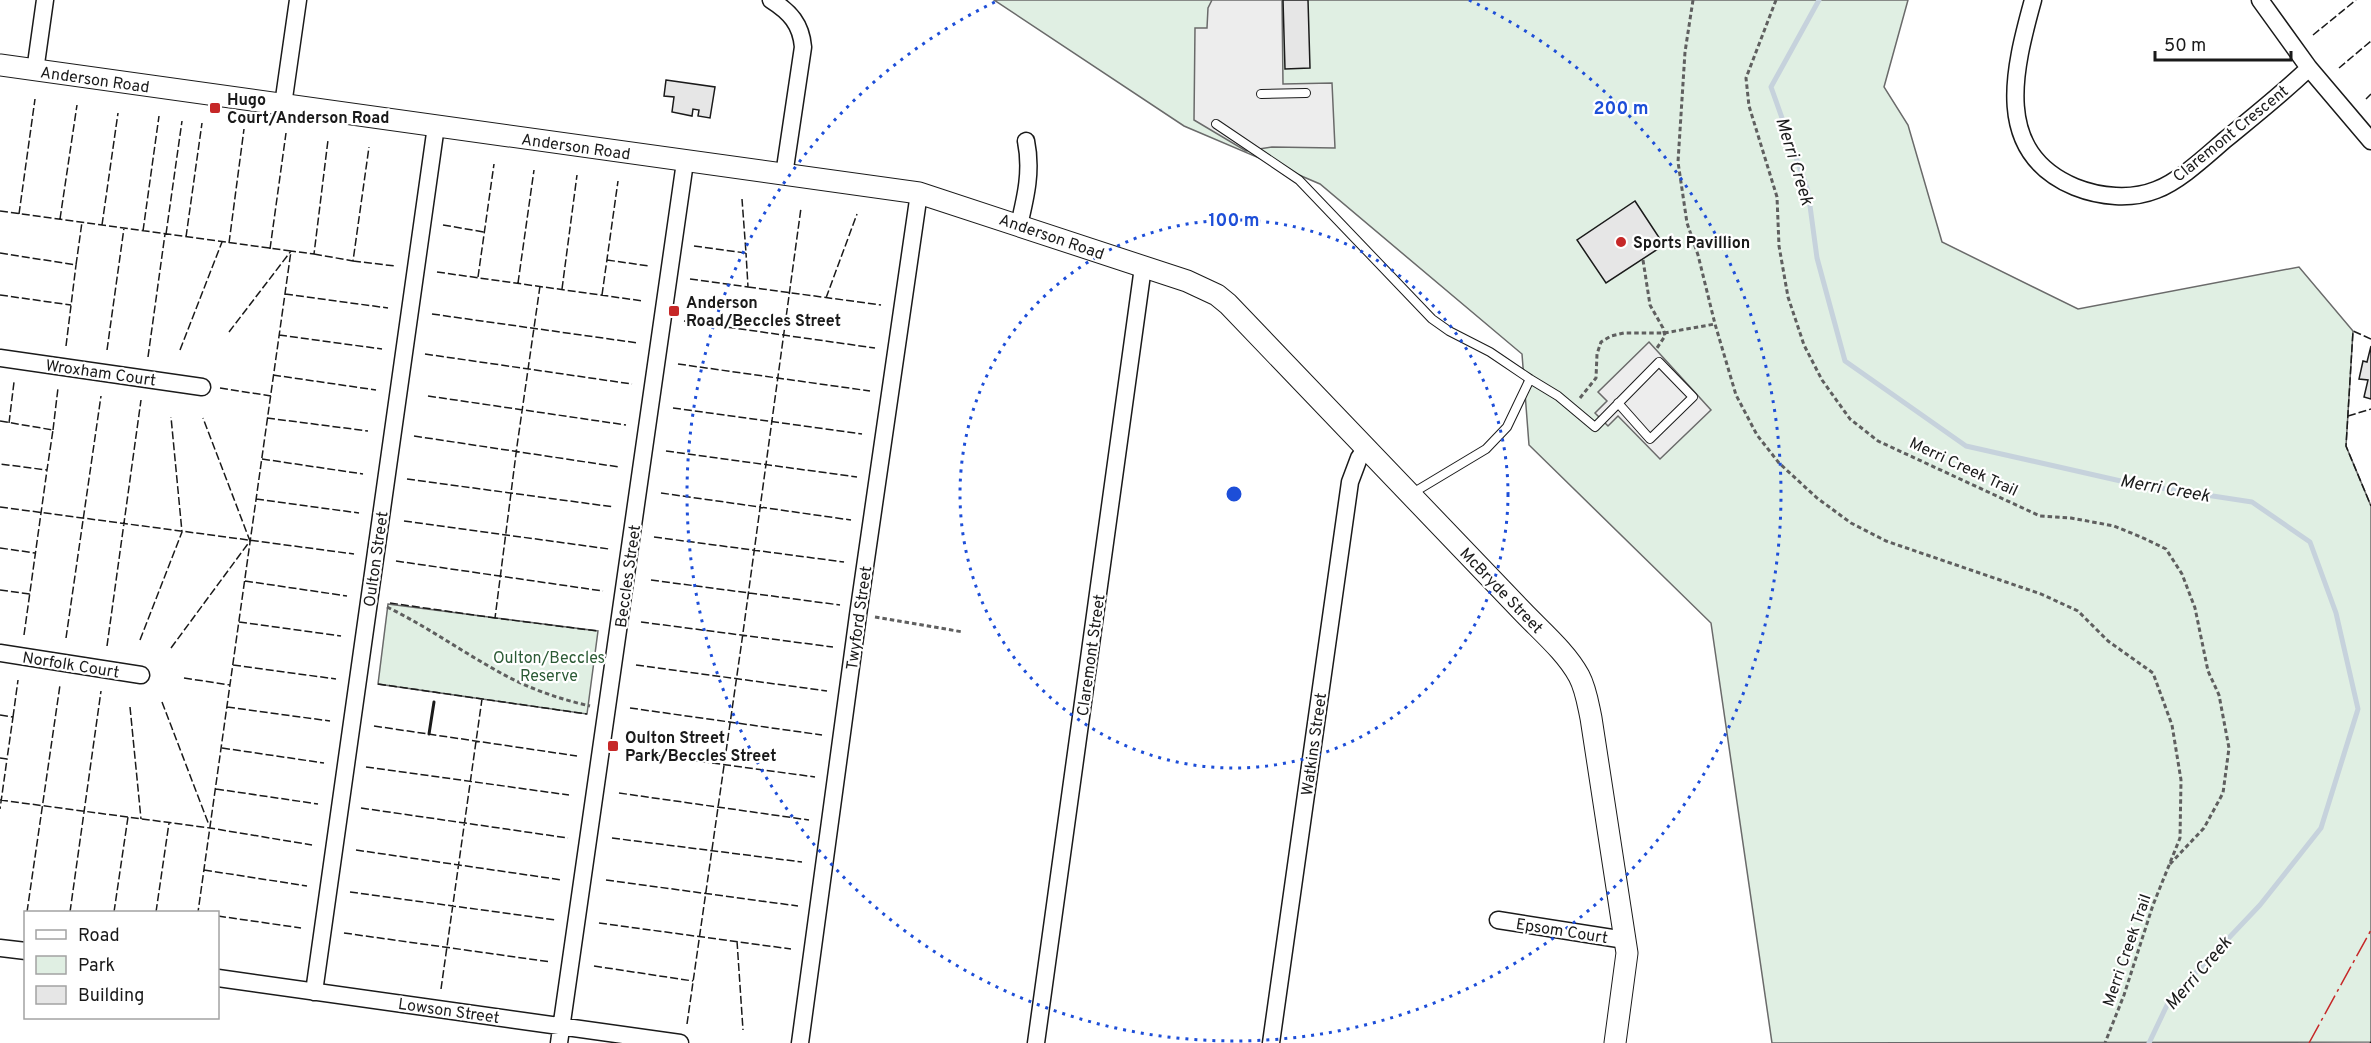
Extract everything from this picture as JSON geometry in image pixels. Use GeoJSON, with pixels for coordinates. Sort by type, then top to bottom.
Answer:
{"type":"FeatureCollection","features":[{"type":"Feature","properties":{"kind":"street"},"geometry":{"type":"LineString","coordinates":[[35,71],[45,0]]}},
{"type":"Feature","properties":{"kind":"street"},"geometry":{"type":"LineString","coordinates":[[283,105],[298,0]]}},
{"type":"Feature","properties":{"kind":"street"},"geometry":{"type":"LineString","coordinates":[[771,0],[794,18],[799,27],[803,47],[784,175]]}},
{"type":"Feature","properties":{"kind":"street","name":"Claremont Crescent"},"geometry":{"type":"LineString","coordinates":[[2033,0],[2017,66],[2015,108],[2020,131],[2028,148],[2043,168],[2062,182],[2084,191],[2112,196],[2138,196],[2159,189],[2198,163],[2309,68]]}},
{"type":"Feature","properties":{"kind":"street"},"geometry":{"type":"LineString","coordinates":[[2259,0],[2309,68],[2371,141]]}},
{"type":"Feature","properties":{"kind":"street","name":"Anderson Road"},"geometry":{"type":"LineString","coordinates":[[0,65],[919,193],[1143,267]]}},
{"type":"Feature","properties":{"kind":"street","name":"Oulton Street"},"geometry":{"type":"LineString","coordinates":[[314,992],[436,126]]}},
{"type":"Feature","properties":{"kind":"street"},"geometry":{"type":"LineString","coordinates":[[1019,225],[1028,191],[1030,167],[1026,141]]}},
{"type":"Feature","properties":{"kind":"street","name":"Beccles Street"},"geometry":{"type":"LineString","coordinates":[[561,1035],[685,162]]}},
{"type":"Feature","properties":{"kind":"street","name":"Twyford Street"},"geometry":{"type":"LineString","coordinates":[[800,1043],[858,615],[919,193]]}},
{"type":"Feature","properties":{"kind":"street","name":"McBryde Street"},"geometry":{"type":"LineString","coordinates":[[1143,267],[1206,290],[1228,304],[1530,619],[1579,675],[1592,718],[1625,940],[1626,964],[1615,1043]]}},
{"type":"Feature","properties":{"kind":"street","name":"Claremont Street"},"geometry":{"type":"LineString","coordinates":[[1036,1043],[1143,267]]}},
{"type":"Feature","properties":{"kind":"street","name":"Wroxham Court"},"geometry":{"type":"LineString","coordinates":[[0,358],[202,387]]}},
{"type":"Feature","properties":{"kind":"street","name":"Watkins Street"},"geometry":{"type":"LineString","coordinates":[[1271,1043],[1350,482],[1359,458],[1366,448]]}},
{"type":"Feature","properties":{"kind":"street","name":"Norfolk Court"},"geometry":{"type":"LineString","coordinates":[[0,653],[141,675]]}},
{"type":"Feature","properties":{"kind":"street","name":"Epsom Court"},"geometry":{"type":"LineString","coordinates":[[1498,920],[1625,940]]}},
{"type":"Feature","properties":{"kind":"street"},"geometry":{"type":"LineString","coordinates":[[0,948],[24,951]]}},
{"type":"Feature","properties":{"kind":"street","name":"Lowson Street"},"geometry":{"type":"LineString","coordinates":[[219,978],[314,992],[561,1035],[680,1043]]}},
{"type":"Feature","properties":{"kind":"lane"},"geometry":{"type":"LineString","coordinates":[[1261,94],[1306,93]]}},
{"type":"Feature","properties":{"kind":"lane"},"geometry":{"type":"LineString","coordinates":[[1216,124],[1299,180],[1332,218],[1432,319],[1449,332],[1490,352],[1572,406],[1595,427],[1659,362],[1693,397],[1650,439],[1618,404]]}},
{"type":"Feature","properties":{"kind":"lane"},"geometry":{"type":"LineString","coordinates":[[1410,494],[1486,449],[1507,427],[1530,379]]}},
{"type":"Feature","properties":{"kind":"path","name":"Merri Creek Trail"},"geometry":{"type":"LineString","coordinates":[[1693,0],[1685,52],[1678,162],[1687,223],[1698,255],[1714,324],[1737,395],[1758,435],[1779,463],[1817,498],[1851,523],[1886,541],[2041,594],[2079,611],[2108,641],[2153,673],[2172,725],[2181,780],[2180,838],[2105,1043]]}},
{"type":"Feature","properties":{"kind":"path","name":"Merri Creek Trail"},"geometry":{"type":"LineString","coordinates":[[1776,0],[1746,78],[1749,105],[1777,197],[1779,246],[1788,297],[1804,345],[1822,380],[1850,419],[1878,441],[2040,516],[2071,518],[2114,526],[2141,537],[2166,549],[2182,574],[2195,608],[2208,671],[2219,695],[2229,748],[2223,794],[2205,828],[2169,866]]}},
{"type":"Feature","properties":{"kind":"path"},"geometry":{"type":"LineString","coordinates":[[1643,260],[1650,305],[1665,336],[1656,351]]}},
{"type":"Feature","properties":{"kind":"path"},"geometry":{"type":"LineString","coordinates":[[1572,406],[1596,378],[1597,354],[1601,342],[1611,336],[1624,333],[1664,333],[1714,324]]}},
{"type":"Feature","properties":{"kind":"path"},"geometry":{"type":"LineString","coordinates":[[387,607],[418,622],[507,676],[532,688],[590,706]]}},
{"type":"Feature","properties":{"kind":"path"},"geometry":{"type":"LineString","coordinates":[[858,615],[963,632]]}},
{"type":"Feature","properties":{"kind":"green space"},"geometry":{"type":"Polygon","coordinates":[[[994,0],[1908,0],[1884,87],[1908,125],[1942,242],[2078,309],[2299,267],[2353,331],[2346,446],[2371,506],[2371,1042],[1772,1043],[1711,623],[1529,445],[1522,354],[1320,184],[1184,126],[994,0]]]}},
{"type":"Feature","properties":{"kind":"green space","name":"Oulton/Beccles Reserve"},"geometry":{"type":"Polygon","coordinates":[[[388,604],[598,631],[587,714],[378,684],[388,604]]]}},
{"type":"Feature","properties":{"kind":"shaded area"},"geometry":{"type":"Polygon","coordinates":[[[1212,0],[1282,0],[1283,84],[1332,83],[1335,148],[1272,147],[1246,151],[1194,120],[1195,28],[1207,28],[1208,8],[1212,0]]]}},
{"type":"Feature","properties":{"kind":"shaded area"},"geometry":{"type":"Polygon","coordinates":[[[1649,342],[1711,410],[1660,459],[1618,416],[1608,426],[1595,413],[1607,401],[1598,392],[1649,342]]]}},
{"type":"Feature","properties":{"kind":"building"},"geometry":{"type":"Polygon","coordinates":[[[1283,0],[1308,0],[1310,68],[1285,69],[1283,0]]]}},
{"type":"Feature","properties":{"kind":"building"},"geometry":{"type":"Polygon","coordinates":[[[666,80],[715,87],[710,118],[698,116],[699,110],[693,109],[692,116],[672,112],[674,97],[664,96],[666,80]]]}},
{"type":"Feature","properties":{"kind":"building","name":"Sports Pavillion"},"geometry":{"type":"Polygon","coordinates":[[[1635,201],[1664,245],[1606,283],[1577,240],[1635,201]]]}},
{"type":"Feature","properties":{"kind":"building"},"geometry":{"type":"Polygon","coordinates":[[[2371,346],[2371,399],[2364,397],[2368,380],[2359,379],[2363,361],[2367,362],[2371,346]]]}},
{"type":"Feature","properties":{"kind":"waterway","name":"Merri Creek"},"geometry":{"type":"LineString","coordinates":[[1819,0],[1771,87],[1808,191],[1817,258],[1845,361],[1966,446],[2134,484],[2252,502],[2310,542],[2336,613],[2358,709],[2321,828],[2260,905],[2169,1001],[2149,1043]]}},
{"type":"Feature","properties":{"kind":"fence"},"geometry":{"type":"LineString","coordinates":[[2313,35],[2356,0]]}},
{"type":"Feature","properties":{"kind":"fence"},"geometry":{"type":"LineString","coordinates":[[2339,68],[2371,41]]}},
{"type":"Feature","properties":{"kind":"fence"},"geometry":{"type":"LineString","coordinates":[[2366,99],[2371,94]]}},
{"type":"Feature","properties":{"kind":"fence"},"geometry":{"type":"LineString","coordinates":[[19,214],[35,99]]}},
{"type":"Feature","properties":{"kind":"fence"},"geometry":{"type":"LineString","coordinates":[[60,219],[77,105]]}},
{"type":"Feature","properties":{"kind":"fence"},"geometry":{"type":"LineString","coordinates":[[102,225],[118,113]]}},
{"type":"Feature","properties":{"kind":"fence"},"geometry":{"type":"LineString","coordinates":[[143,231],[159,116]]}},
{"type":"Feature","properties":{"kind":"fence"},"geometry":{"type":"LineString","coordinates":[[166,234],[182,121]]}},
{"type":"Feature","properties":{"kind":"fence"},"geometry":{"type":"LineString","coordinates":[[186,237],[202,123]]}},
{"type":"Feature","properties":{"kind":"fence"},"geometry":{"type":"LineString","coordinates":[[229,243],[244,129]]}},
{"type":"Feature","properties":{"kind":"fence"},"geometry":{"type":"LineString","coordinates":[[270,249],[286,133]]}},
{"type":"Feature","properties":{"kind":"fence"},"geometry":{"type":"LineString","coordinates":[[229,332],[291,251],[314,254],[328,140]]}},
{"type":"Feature","properties":{"kind":"fence"},"geometry":{"type":"LineString","coordinates":[[314,254],[353,261],[369,147]]}},
{"type":"Feature","properties":{"kind":"fence"},"geometry":{"type":"LineString","coordinates":[[478,277],[494,164]]}},
{"type":"Feature","properties":{"kind":"fence"},"geometry":{"type":"LineString","coordinates":[[518,283],[534,170]]}},
{"type":"Feature","properties":{"kind":"fence"},"geometry":{"type":"LineString","coordinates":[[562,289],[577,175]]}},
{"type":"Feature","properties":{"kind":"fence"},"geometry":{"type":"LineString","coordinates":[[602,295],[618,181]]}},
{"type":"Feature","properties":{"kind":"fence"},"geometry":{"type":"LineString","coordinates":[[694,246],[746,253],[742,199]]}},
{"type":"Feature","properties":{"kind":"fence"},"geometry":{"type":"LineString","coordinates":[[687,1024],[801,208]]}},
{"type":"Feature","properties":{"kind":"fence"},"geometry":{"type":"LineString","coordinates":[[0,211],[291,251],[198,911]]}},
{"type":"Feature","properties":{"kind":"fence"},"geometry":{"type":"LineString","coordinates":[[826,298],[857,214]]}},
{"type":"Feature","properties":{"kind":"fence"},"geometry":{"type":"LineString","coordinates":[[0,253],[76,265],[82,222]]}},
{"type":"Feature","properties":{"kind":"fence"},"geometry":{"type":"LineString","coordinates":[[443,225],[484,232]]}},
{"type":"Feature","properties":{"kind":"fence"},"geometry":{"type":"LineString","coordinates":[[107,350],[124,228]]}},
{"type":"Feature","properties":{"kind":"fence"},"geometry":{"type":"LineString","coordinates":[[148,357],[165,234]]}},
{"type":"Feature","properties":{"kind":"fence"},"geometry":{"type":"LineString","coordinates":[[180,350],[222,242]]}},
{"type":"Feature","properties":{"kind":"fence"},"geometry":{"type":"LineString","coordinates":[[690,279],[748,287],[746,253]]}},
{"type":"Feature","properties":{"kind":"fence"},"geometry":{"type":"LineString","coordinates":[[607,260],[649,266]]}},
{"type":"Feature","properties":{"kind":"fence"},"geometry":{"type":"LineString","coordinates":[[353,261],[395,266]]}},
{"type":"Feature","properties":{"kind":"fence"},"geometry":{"type":"LineString","coordinates":[[66,346],[76,265]]}},
{"type":"Feature","properties":{"kind":"fence"},"geometry":{"type":"LineString","coordinates":[[437,272],[643,301]]}},
{"type":"Feature","properties":{"kind":"fence"},"geometry":{"type":"LineString","coordinates":[[540,286],[495,618],[598,631]]}},
{"type":"Feature","properties":{"kind":"fence"},"geometry":{"type":"LineString","coordinates":[[748,287],[881,305]]}},
{"type":"Feature","properties":{"kind":"fence"},"geometry":{"type":"LineString","coordinates":[[285,294],[388,308]]}},
{"type":"Feature","properties":{"kind":"fence"},"geometry":{"type":"LineString","coordinates":[[0,295],[71,305]]}},
{"type":"Feature","properties":{"kind":"fence"},"geometry":{"type":"LineString","coordinates":[[432,314],[638,343]]}},
{"type":"Feature","properties":{"kind":"fence"},"geometry":{"type":"LineString","coordinates":[[684,321],[875,348]]}},
{"type":"Feature","properties":{"kind":"fence"},"geometry":{"type":"LineString","coordinates":[[2371,339],[2353,331],[2346,446],[2371,506]]}},
{"type":"Feature","properties":{"kind":"fence"},"geometry":{"type":"LineString","coordinates":[[279,335],[382,349]]}},
{"type":"Feature","properties":{"kind":"fence"},"geometry":{"type":"LineString","coordinates":[[425,354],[632,384]]}},
{"type":"Feature","properties":{"kind":"fence"},"geometry":{"type":"LineString","coordinates":[[678,364],[870,391]]}},
{"type":"Feature","properties":{"kind":"fence"},"geometry":{"type":"LineString","coordinates":[[273,375],[376,390]]}},
{"type":"Feature","properties":{"kind":"fence"},"geometry":{"type":"LineString","coordinates":[[9,423],[14,382]]}},
{"type":"Feature","properties":{"kind":"fence"},"geometry":{"type":"LineString","coordinates":[[53,430],[58,388]]}},
{"type":"Feature","properties":{"kind":"fence"},"geometry":{"type":"LineString","coordinates":[[220,388],[271,396]]}},
{"type":"Feature","properties":{"kind":"fence"},"geometry":{"type":"LineString","coordinates":[[66,638],[101,396]]}},
{"type":"Feature","properties":{"kind":"fence"},"geometry":{"type":"LineString","coordinates":[[428,396],[626,425]]}},
{"type":"Feature","properties":{"kind":"fence"},"geometry":{"type":"LineString","coordinates":[[107,646],[141,400]]}},
{"type":"Feature","properties":{"kind":"fence"},"geometry":{"type":"LineString","coordinates":[[673,408],[862,434]]}},
{"type":"Feature","properties":{"kind":"fence"},"geometry":{"type":"LineString","coordinates":[[2348,416],[2371,409]]}},
{"type":"Feature","properties":{"kind":"fence"},"geometry":{"type":"LineString","coordinates":[[140,640],[182,532],[171,417]]}},
{"type":"Feature","properties":{"kind":"fence"},"geometry":{"type":"LineString","coordinates":[[171,648],[250,541],[203,418]]}},
{"type":"Feature","properties":{"kind":"fence"},"geometry":{"type":"LineString","coordinates":[[267,418],[368,431]]}},
{"type":"Feature","properties":{"kind":"fence"},"geometry":{"type":"LineString","coordinates":[[0,421],[53,430],[47,470],[0,464]]}},
{"type":"Feature","properties":{"kind":"fence"},"geometry":{"type":"LineString","coordinates":[[414,436],[619,467]]}},
{"type":"Feature","properties":{"kind":"fence"},"geometry":{"type":"LineString","coordinates":[[666,451],[857,477]]}},
{"type":"Feature","properties":{"kind":"fence"},"geometry":{"type":"LineString","coordinates":[[262,459],[363,474]]}},
{"type":"Feature","properties":{"kind":"fence"},"geometry":{"type":"LineString","coordinates":[[24,635],[47,470]]}},
{"type":"Feature","properties":{"kind":"fence"},"geometry":{"type":"LineString","coordinates":[[407,479],[614,507]]}},
{"type":"Feature","properties":{"kind":"fence"},"geometry":{"type":"LineString","coordinates":[[661,493],[851,520]]}},
{"type":"Feature","properties":{"kind":"fence"},"geometry":{"type":"LineString","coordinates":[[256,499],[359,513]]}},
{"type":"Feature","properties":{"kind":"fence"},"geometry":{"type":"LineString","coordinates":[[0,507],[354,554]]}},
{"type":"Feature","properties":{"kind":"fence"},"geometry":{"type":"LineString","coordinates":[[404,521],[609,549]]}},
{"type":"Feature","properties":{"kind":"fence"},"geometry":{"type":"LineString","coordinates":[[654,537],[844,562]]}},
{"type":"Feature","properties":{"kind":"fence"},"geometry":{"type":"LineString","coordinates":[[0,548],[35,553]]}},
{"type":"Feature","properties":{"kind":"fence"},"geometry":{"type":"LineString","coordinates":[[396,561],[603,591]]}},
{"type":"Feature","properties":{"kind":"fence"},"geometry":{"type":"LineString","coordinates":[[651,580],[840,605]]}},
{"type":"Feature","properties":{"kind":"fence"},"geometry":{"type":"LineString","coordinates":[[245,581],[347,596]]}},
{"type":"Feature","properties":{"kind":"fence"},"geometry":{"type":"LineString","coordinates":[[0,590],[30,594]]}},
{"type":"Feature","properties":{"kind":"fence"},"geometry":{"type":"LineString","coordinates":[[390,603],[495,618]]}},
{"type":"Feature","properties":{"kind":"fence"},"geometry":{"type":"LineString","coordinates":[[239,622],[341,636]]}},
{"type":"Feature","properties":{"kind":"fence"},"geometry":{"type":"LineString","coordinates":[[641,622],[833,647]]}},
{"type":"Feature","properties":{"kind":"fence"},"geometry":{"type":"LineString","coordinates":[[233,665],[336,679]]}},
{"type":"Feature","properties":{"kind":"fence"},"geometry":{"type":"LineString","coordinates":[[636,665],[827,691]]}},
{"type":"Feature","properties":{"kind":"fence"},"geometry":{"type":"LineString","coordinates":[[184,678],[230,685]]}},
{"type":"Feature","properties":{"kind":"fence"},"geometry":{"type":"LineString","coordinates":[[13,717],[18,680]]}},
{"type":"Feature","properties":{"kind":"fence"},"geometry":{"type":"LineString","coordinates":[[378,684],[587,714]]}},
{"type":"Feature","properties":{"kind":"fence"},"geometry":{"type":"LineString","coordinates":[[27,911],[60,685]]}},
{"type":"Feature","properties":{"kind":"fence"},"geometry":{"type":"LineString","coordinates":[[70,911],[101,691]]}},
{"type":"Feature","properties":{"kind":"fence"},"geometry":{"type":"LineString","coordinates":[[441,989],[482,699]]}},
{"type":"Feature","properties":{"kind":"fence"},"geometry":{"type":"LineString","coordinates":[[162,702],[209,825]]}},
{"type":"Feature","properties":{"kind":"fence"},"geometry":{"type":"LineString","coordinates":[[130,707],[141,819]]}},
{"type":"Feature","properties":{"kind":"fence"},"geometry":{"type":"LineString","coordinates":[[227,707],[330,721]]}},
{"type":"Feature","properties":{"kind":"fence"},"geometry":{"type":"LineString","coordinates":[[630,708],[822,735]]}},
{"type":"Feature","properties":{"kind":"fence"},"geometry":{"type":"LineString","coordinates":[[0,715],[13,717],[7,759]]}},
{"type":"Feature","properties":{"kind":"fence"},"geometry":{"type":"LineString","coordinates":[[374,726],[577,756]]}},
{"type":"Feature","properties":{"kind":"fence"},"geometry":{"type":"LineString","coordinates":[[222,748],[324,763]]}},
{"type":"Feature","properties":{"kind":"fence"},"geometry":{"type":"LineString","coordinates":[[625,751],[815,777]]}},
{"type":"Feature","properties":{"kind":"fence"},"geometry":{"type":"LineString","coordinates":[[0,758],[7,759],[0,809]]}},
{"type":"Feature","properties":{"kind":"fence"},"geometry":{"type":"LineString","coordinates":[[366,767],[569,795]]}},
{"type":"Feature","properties":{"kind":"fence"},"geometry":{"type":"LineString","coordinates":[[216,789],[318,804]]}},
{"type":"Feature","properties":{"kind":"fence"},"geometry":{"type":"LineString","coordinates":[[619,793],[809,820]]}},
{"type":"Feature","properties":{"kind":"fence"},"geometry":{"type":"LineString","coordinates":[[0,800],[210,828],[312,845]]}},
{"type":"Feature","properties":{"kind":"fence"},"geometry":{"type":"LineString","coordinates":[[361,808],[568,838]]}},
{"type":"Feature","properties":{"kind":"fence"},"geometry":{"type":"LineString","coordinates":[[114,911],[128,817]]}},
{"type":"Feature","properties":{"kind":"fence"},"geometry":{"type":"LineString","coordinates":[[156,911],[169,823]]}},
{"type":"Feature","properties":{"kind":"fence"},"geometry":{"type":"LineString","coordinates":[[612,838],[802,862]]}},
{"type":"Feature","properties":{"kind":"fence"},"geometry":{"type":"LineString","coordinates":[[356,850],[562,880]]}},
{"type":"Feature","properties":{"kind":"fence"},"geometry":{"type":"LineString","coordinates":[[204,870],[307,886]]}},
{"type":"Feature","properties":{"kind":"fence"},"geometry":{"type":"LineString","coordinates":[[606,880],[798,906]]}},
{"type":"Feature","properties":{"kind":"fence"},"geometry":{"type":"LineString","coordinates":[[350,892],[556,920]]}},
{"type":"Feature","properties":{"kind":"fence"},"geometry":{"type":"LineString","coordinates":[[219,916],[301,928]]}},
{"type":"Feature","properties":{"kind":"fence"},"geometry":{"type":"LineString","coordinates":[[599,923],[791,949]]}},
{"type":"Feature","properties":{"kind":"fence"},"geometry":{"type":"LineString","coordinates":[[344,933],[551,962]]}},
{"type":"Feature","properties":{"kind":"fence"},"geometry":{"type":"LineString","coordinates":[[737,941],[743,1030]]}},
{"type":"Feature","properties":{"kind":"fence"},"geometry":{"type":"LineString","coordinates":[[594,966],[693,981]]}},
{"type":"Feature","properties":{"kind":"wall"},"geometry":{"type":"LineString","coordinates":[[429,734],[434,702]]}},
{"type":"Feature","properties":{"kind":"power"},"geometry":{"type":"LineString","coordinates":[[2309,1043],[2371,930]]}},
{"type":"Feature","properties":{"kind":"place","name":"Hugo Court/Anderson Road"},"geometry":{"type":"Point","coordinates":[215,108]}},
{"type":"Feature","properties":{"kind":"place","name":"Sports Pavillion"},"geometry":{"type":"Point","coordinates":[1621,242]}},
{"type":"Feature","properties":{"kind":"place","name":"Anderson Road/Beccles Street"},"geometry":{"type":"Point","coordinates":[674,311]}},
{"type":"Feature","properties":{"kind":"place","name":"Oulton Street Park/Beccles Street"},"geometry":{"type":"Point","coordinates":[613,746]}}]}
